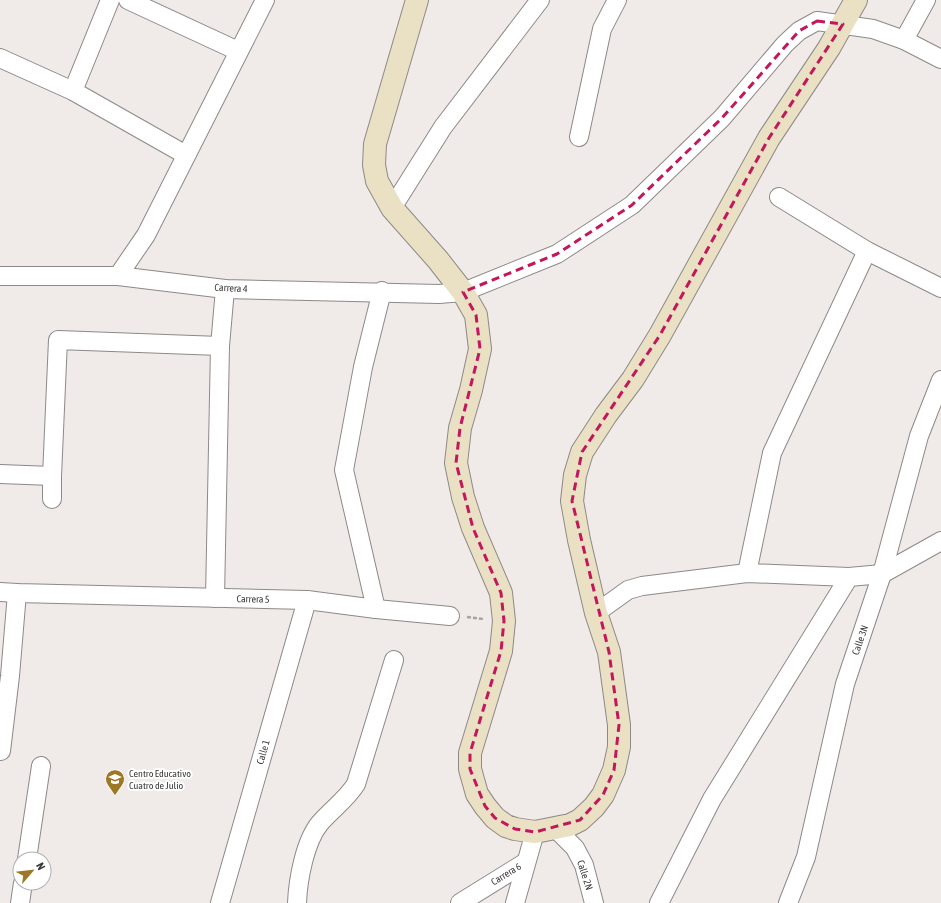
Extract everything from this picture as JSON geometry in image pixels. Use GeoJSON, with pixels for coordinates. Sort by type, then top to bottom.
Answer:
{"type":"FeatureCollection","features":[{"type":"Feature","properties":{"kind":"main road"},"geometry":{"type":"LineString","coordinates":[[417,0],[375,144],[374,165],[377,181],[392,208],[438,260],[463,292],[476,315],[480,349],[471,390],[460,428],[456,463],[463,497],[473,528],[501,593],[504,621],[501,651],[470,753],[470,769],[477,794],[495,818],[506,826],[515,829],[545,830],[570,826],[580,820],[594,807],[602,795],[614,770],[619,747],[619,725],[608,652],[596,613],[579,540],[572,501],[575,475],[582,452],[606,415],[633,379],[660,335],[769,138],[829,48],[856,0]]}},
{"type":"Feature","properties":{"kind":"street"},"geometry":{"type":"LineString","coordinates":[[73,91],[110,0]]}},
{"type":"Feature","properties":{"kind":"street"},"geometry":{"type":"LineString","coordinates":[[128,0],[238,51]]}},
{"type":"Feature","properties":{"kind":"street"},"geometry":{"type":"LineString","coordinates":[[118,276],[146,235],[264,0]]}},
{"type":"Feature","properties":{"kind":"street"},"geometry":{"type":"LineString","coordinates":[[392,208],[443,127],[540,0]]}},
{"type":"Feature","properties":{"kind":"street"},"geometry":{"type":"LineString","coordinates":[[579,137],[602,29],[617,0]]}},
{"type":"Feature","properties":{"kind":"street"},"geometry":{"type":"LineString","coordinates":[[904,40],[926,0]]}},
{"type":"Feature","properties":{"kind":"street","name":"Carrera 4"},"geometry":{"type":"LineString","coordinates":[[0,276],[118,276],[225,289],[382,291],[439,294],[463,292],[557,254],[632,205],[722,118],[785,44],[799,31],[817,21],[874,29],[904,40],[941,59]]}},
{"type":"Feature","properties":{"kind":"street"},"geometry":{"type":"LineString","coordinates":[[0,58],[73,91],[186,155]]}},
{"type":"Feature","properties":{"kind":"street"},"geometry":{"type":"LineString","coordinates":[[779,197],[867,251],[941,288]]}},
{"type":"Feature","properties":{"kind":"street"},"geometry":{"type":"LineString","coordinates":[[747,573],[772,453],[867,251]]}},
{"type":"Feature","properties":{"kind":"street"},"geometry":{"type":"LineString","coordinates":[[215,598],[220,346],[225,289]]}},
{"type":"Feature","properties":{"kind":"street"},"geometry":{"type":"LineString","coordinates":[[376,609],[344,470],[363,367],[382,291]]}},
{"type":"Feature","properties":{"kind":"street"},"geometry":{"type":"LineString","coordinates":[[52,499],[58,340],[220,346]]}},
{"type":"Feature","properties":{"kind":"street","name":"Calle 3N"},"geometry":{"type":"LineString","coordinates":[[788,903],[806,857],[845,684],[882,574],[919,436],[941,380]]}},
{"type":"Feature","properties":{"kind":"street"},"geometry":{"type":"LineString","coordinates":[[0,474],[52,476]]}},
{"type":"Feature","properties":{"kind":"street"},"geometry":{"type":"LineString","coordinates":[[596,613],[628,590],[642,586],[747,573],[849,577],[882,574],[941,541]]}},
{"type":"Feature","properties":{"kind":"street"},"geometry":{"type":"LineString","coordinates":[[659,903],[712,800],[849,577]]}},
{"type":"Feature","properties":{"kind":"street"},"geometry":{"type":"LineString","coordinates":[[1,751],[10,676],[9,592]]}},
{"type":"Feature","properties":{"kind":"street","name":"Carrera 5"},"geometry":{"type":"LineString","coordinates":[[9,592],[307,600],[376,609],[450,616]]}},
{"type":"Feature","properties":{"kind":"street","name":"Calle 1"},"geometry":{"type":"LineString","coordinates":[[220,903],[307,600]]}},
{"type":"Feature","properties":{"kind":"street"},"geometry":{"type":"LineString","coordinates":[[297,903],[301,874],[309,843],[315,830],[347,798],[356,784],[394,660]]}},
{"type":"Feature","properties":{"kind":"street"},"geometry":{"type":"LineString","coordinates":[[27,851],[41,766]]}},
{"type":"Feature","properties":{"kind":"street","name":"Calle 2N"},"geometry":{"type":"LineString","coordinates":[[545,830],[575,848],[584,866],[594,903]]}},
{"type":"Feature","properties":{"kind":"street","name":"Carrera 6"},"geometry":{"type":"LineString","coordinates":[[460,903],[526,862],[545,830]]}},
{"type":"Feature","properties":{"kind":"street"},"geometry":{"type":"LineString","coordinates":[[515,903],[526,862]]}},
{"type":"Feature","properties":{"kind":"street"},"geometry":{"type":"LineString","coordinates":[[20,903],[22,891]]}},
{"type":"Feature","properties":{"kind":"path"},"geometry":{"type":"LineString","coordinates":[[450,616],[504,621]]}},
{"type":"Feature","properties":{"kind":"highlighted area"},"geometry":{"type":"Polygon","coordinates":[[[817,21],[843,24],[769,138],[660,335],[582,452],[572,501],[609,652],[619,725],[614,770],[603,795],[580,820],[535,832],[515,829],[495,818],[485,806],[470,769],[470,753],[501,651],[504,621],[501,593],[473,528],[456,463],[460,428],[480,349],[476,315],[463,292],[557,254],[632,205],[722,118],[799,31],[817,21]]]}},
{"type":"Feature","properties":{"kind":"place","name":"Centro Educativo Cuatro de Julio"},"geometry":{"type":"Point","coordinates":[115,796]}}]}
